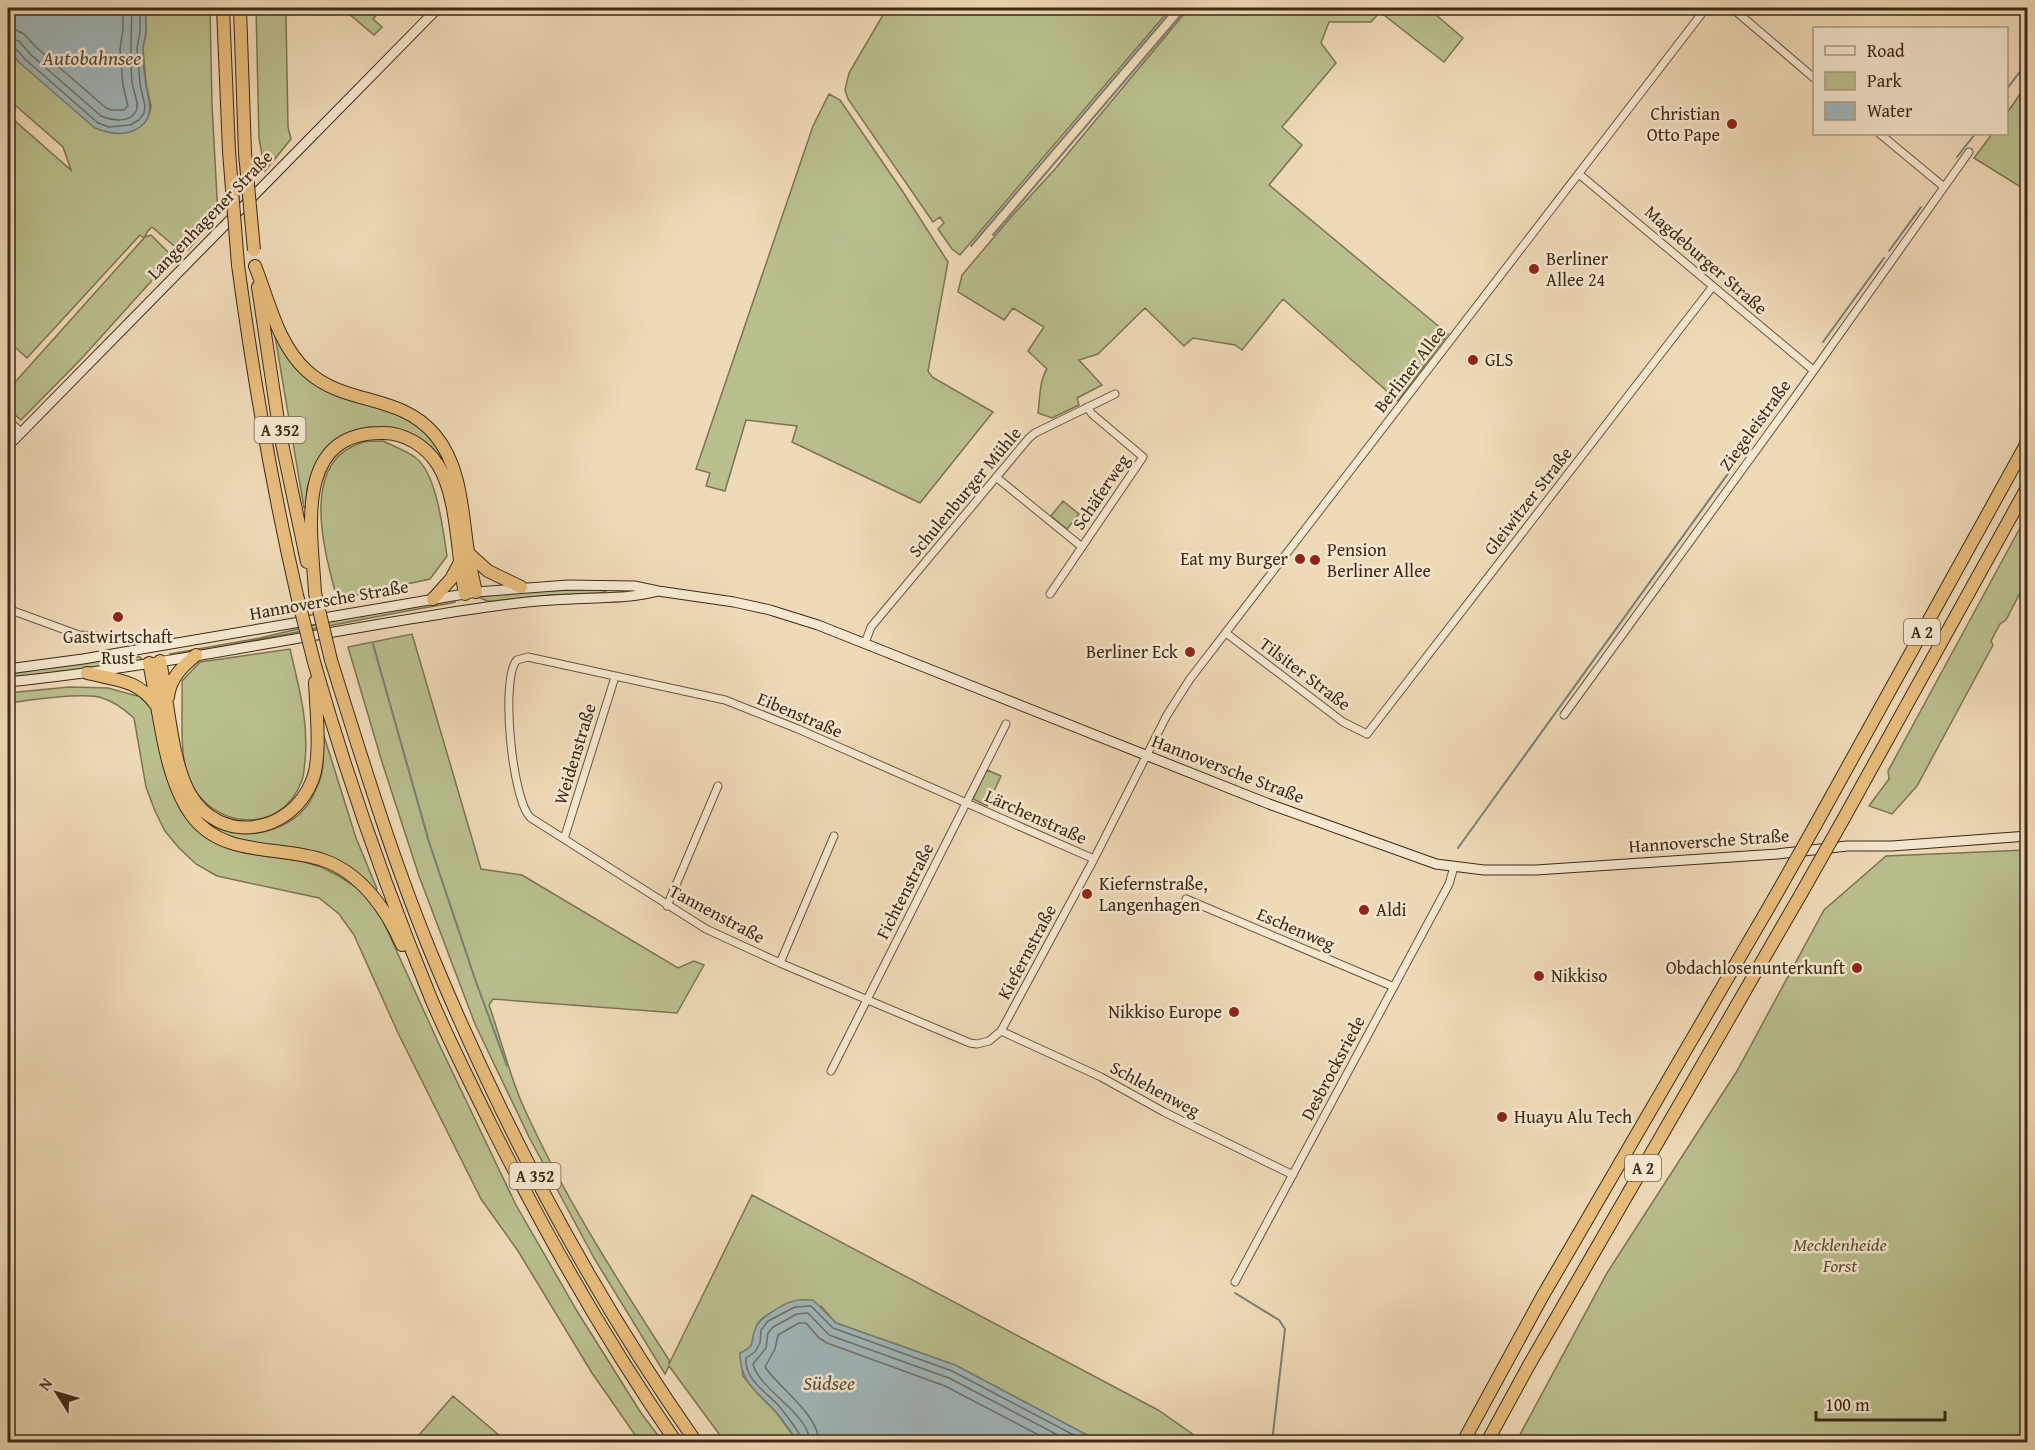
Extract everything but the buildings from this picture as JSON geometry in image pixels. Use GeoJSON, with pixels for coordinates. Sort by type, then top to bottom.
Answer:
{"type":"FeatureCollection","features":[{"type":"Feature","properties":{"kind":"highway","name":"A 352"},"geometry":{"type":"LineString","coordinates":[[223,8],[229,151],[238,265],[263,436],[297,596],[351,786],[390,896],[433,1004],[527,1197],[579,1291],[629,1373],[676,1443]]}},
{"type":"Feature","properties":{"kind":"highway","name":"A 352"},"geometry":{"type":"LineString","coordinates":[[240,8],[246,153],[255,266],[280,434],[331,660],[369,782],[407,891],[482,1069],[541,1188],[591,1278],[696,1443]]}},
{"type":"Feature","properties":{"kind":"highway"},"geometry":{"type":"LineString","coordinates":[[255,266],[288,350],[307,371],[324,384],[396,406],[418,418],[436,436],[450,459],[460,495],[471,593]]}},
{"type":"Feature","properties":{"kind":"highway"},"geometry":{"type":"LineString","coordinates":[[315,592],[310,510],[314,482],[321,465],[338,446],[348,440],[366,434],[386,433],[411,439],[431,454],[439,466],[450,497],[459,564],[471,593]]}},
{"type":"Feature","properties":{"kind":"highway","name":"A 2"},"geometry":{"type":"LineString","coordinates":[[1463,1443],[1542,1297],[1816,824],[2028,441]]}},
{"type":"Feature","properties":{"kind":"highway","name":"A 2"},"geometry":{"type":"LineString","coordinates":[[1487,1443],[1529,1365],[1844,818],[2028,486]]}},
{"type":"Feature","properties":{"kind":"highway"},"geometry":{"type":"LineString","coordinates":[[468,554],[488,572],[521,587]]}},
{"type":"Feature","properties":{"kind":"highway"},"geometry":{"type":"LineString","coordinates":[[433,599],[451,579],[459,564]]}},
{"type":"Feature","properties":{"kind":"highway"},"geometry":{"type":"LineString","coordinates":[[196,655],[175,677],[163,706],[169,766],[182,801],[194,818],[208,831],[225,841],[246,848],[324,860],[344,870],[375,899],[399,939],[420,990],[433,1004]]}},
{"type":"Feature","properties":{"kind":"highway"},"geometry":{"type":"LineString","coordinates":[[154,662],[183,780],[191,795],[202,810],[216,820],[246,828],[265,826],[284,818],[300,803],[313,780],[317,753],[314,662]]}},
{"type":"Feature","properties":{"kind":"highway"},"geometry":{"type":"LineString","coordinates":[[87,673],[137,685],[163,706]]}},
{"type":"Feature","properties":{"kind":"main road","name":"Langenhagener Straße"},"geometry":{"type":"LineString","coordinates":[[8,446],[438,8]]}},
{"type":"Feature","properties":{"kind":"main road","name":"Hannoversche Straße"},"geometry":{"type":"LineString","coordinates":[[8,669],[471,593],[521,587],[621,585],[717,599],[770,610],[818,625],[1269,804],[1436,864],[1484,870],[1536,870],[1847,846],[1892,846],[2028,836]]}},
{"type":"Feature","properties":{"kind":"main road","name":"Hannoversche Straße"},"geometry":{"type":"LineString","coordinates":[[8,681],[87,673],[378,623],[523,602],[621,597],[658,591]]}},
{"type":"Feature","properties":{"kind":"main road"},"geometry":{"type":"LineString","coordinates":[[471,593],[473,609]]}},
{"type":"Feature","properties":{"kind":"main road"},"geometry":{"type":"LineString","coordinates":[[151,647],[154,662]]}},
{"type":"Feature","properties":{"kind":"street","name":"Berliner Allee"},"geometry":{"type":"LineString","coordinates":[[1147,756],[1167,715],[1190,679],[1706,8]]}},
{"type":"Feature","properties":{"kind":"street"},"geometry":{"type":"LineString","coordinates":[[1732,8],[1813,76]]}},
{"type":"Feature","properties":{"kind":"street"},"geometry":{"type":"LineString","coordinates":[[1881,135],[1944,187]]}},
{"type":"Feature","properties":{"kind":"street","name":"Ziegeleistraße"},"geometry":{"type":"LineString","coordinates":[[1564,715],[1969,152]]}},
{"type":"Feature","properties":{"kind":"street","name":"Magdeburger Straße"},"geometry":{"type":"LineString","coordinates":[[1579,174],[1813,370]]}},
{"type":"Feature","properties":{"kind":"street","name":"Gleiwitzer Straße"},"geometry":{"type":"LineString","coordinates":[[1368,734],[1713,286]]}},
{"type":"Feature","properties":{"kind":"street","name":"Schulenburger Mühle"},"geometry":{"type":"LineString","coordinates":[[865,643],[871,627],[1035,433],[1115,394]]}},
{"type":"Feature","properties":{"kind":"street","name":"Schäferweg"},"geometry":{"type":"LineString","coordinates":[[1050,594],[1143,457],[1092,414],[1088,407]]}},
{"type":"Feature","properties":{"kind":"street"},"geometry":{"type":"LineString","coordinates":[[8,420],[21,432]]}},
{"type":"Feature","properties":{"kind":"street","name":"Schäferweg"},"geometry":{"type":"LineString","coordinates":[[996,477],[1082,547]]}},
{"type":"Feature","properties":{"kind":"street"},"geometry":{"type":"LineString","coordinates":[[8,609],[79,635],[97,636]]}},
{"type":"Feature","properties":{"kind":"street","name":"Tilsiter Straße"},"geometry":{"type":"LineString","coordinates":[[1226,633],[1343,722],[1368,734]]}},
{"type":"Feature","properties":{"kind":"street","name":"Tannenstraße"},"geometry":{"type":"LineString","coordinates":[[615,677],[528,657],[517,660],[511,670],[510,724],[512,757],[526,814],[706,929],[865,1000]]}},
{"type":"Feature","properties":{"kind":"street","name":"Eibenstraße"},"geometry":{"type":"LineString","coordinates":[[615,677],[725,700],[966,803]]}},
{"type":"Feature","properties":{"kind":"street","name":"Weidenstraße"},"geometry":{"type":"LineString","coordinates":[[564,839],[615,677]]}},
{"type":"Feature","properties":{"kind":"street","name":"Fichtenstraße"},"geometry":{"type":"LineString","coordinates":[[831,1071],[1006,724]]}},
{"type":"Feature","properties":{"kind":"street","name":"Kiefernstraße"},"geometry":{"type":"LineString","coordinates":[[1001,1031],[1147,756]]}},
{"type":"Feature","properties":{"kind":"street"},"geometry":{"type":"LineString","coordinates":[[667,906],[718,786]]}},
{"type":"Feature","properties":{"kind":"street","name":"Lärchenstraße"},"geometry":{"type":"LineString","coordinates":[[966,803],[1094,859]]}},
{"type":"Feature","properties":{"kind":"street"},"geometry":{"type":"LineString","coordinates":[[780,963],[834,836]]}},
{"type":"Feature","properties":{"kind":"street","name":"Desbrocksriede"},"geometry":{"type":"LineString","coordinates":[[1235,1282],[1449,884],[1455,867]]}},
{"type":"Feature","properties":{"kind":"street","name":"Eschenweg"},"geometry":{"type":"LineString","coordinates":[[1186,898],[1394,987]]}},
{"type":"Feature","properties":{"kind":"street"},"geometry":{"type":"LineString","coordinates":[[865,1000],[970,1043],[989,1041],[1001,1031]]}},
{"type":"Feature","properties":{"kind":"street","name":"Schlehenweg"},"geometry":{"type":"LineString","coordinates":[[1001,1031],[1101,1077],[1164,1112],[1293,1175]]}},
{"type":"Feature","properties":{"kind":"green space"},"geometry":{"type":"Polygon","coordinates":[[[146,8],[210,8],[218,216],[188,250],[180,251],[152,227],[147,232],[145,237],[151,235],[173,257],[82,358],[21,420],[8,409],[8,390],[144,238],[140,235],[27,358],[8,341],[8,115],[71,170],[63,147],[8,99],[8,49],[20,63],[149,115],[151,106],[146,84],[143,48],[146,33],[146,8]]]}},
{"type":"Feature","properties":{"kind":"green space"},"geometry":{"type":"Polygon","coordinates":[[[256,8],[285,8],[286,18],[288,127],[291,139],[265,171],[259,138],[256,8]]]}},
{"type":"Feature","properties":{"kind":"green space"},"geometry":{"type":"Polygon","coordinates":[[[342,8],[378,8],[381,10],[373,19],[382,27],[374,35],[342,8]]]}},
{"type":"Feature","properties":{"kind":"green space"},"geometry":{"type":"Polygon","coordinates":[[[887,8],[1171,8],[960,255],[952,249],[938,229],[944,223],[940,217],[933,222],[848,99],[845,90],[849,73],[887,8]]]}},
{"type":"Feature","properties":{"kind":"green space"},"geometry":{"type":"Polygon","coordinates":[[[1189,8],[1428,8],[1463,38],[1444,62],[1380,12],[1371,22],[1329,22],[1321,43],[1336,63],[1282,127],[1302,145],[1269,185],[1448,334],[1398,401],[1283,299],[1242,350],[1235,345],[1193,338],[1184,346],[1145,308],[1098,354],[1079,360],[1102,385],[1077,398],[1079,405],[1052,418],[1038,413],[1041,385],[1047,369],[1028,351],[1044,327],[1013,308],[1004,320],[958,292],[962,275],[1055,169],[1189,8]]]}},
{"type":"Feature","properties":{"kind":"green space"},"geometry":{"type":"Polygon","coordinates":[[[2027,84],[2027,191],[1974,158],[1991,135],[2008,135],[2008,112],[2027,84]]]}},
{"type":"Feature","properties":{"kind":"green space"},"geometry":{"type":"Polygon","coordinates":[[[829,94],[840,100],[948,262],[928,371],[932,377],[993,412],[920,503],[792,442],[797,426],[746,420],[725,491],[706,486],[710,473],[696,469],[813,126],[829,94]]]}},
{"type":"Feature","properties":{"kind":"green space"},"geometry":{"type":"Polygon","coordinates":[[[275,336],[278,336],[296,366],[412,418],[441,451],[456,493],[446,473],[405,432],[394,428],[370,427],[353,431],[314,468],[304,508],[275,336]]]}},
{"type":"Feature","properties":{"kind":"green space"},"geometry":{"type":"Polygon","coordinates":[[[383,441],[412,455],[423,466],[438,504],[447,556],[430,579],[337,599],[323,534],[321,510],[323,487],[330,468],[343,452],[364,442],[383,441]]]}},
{"type":"Feature","properties":{"kind":"green space"},"geometry":{"type":"Polygon","coordinates":[[[1063,501],[1079,514],[1067,529],[1051,516],[1063,501]]]}},
{"type":"Feature","properties":{"kind":"green space"},"geometry":{"type":"Polygon","coordinates":[[[2027,515],[2027,579],[2006,620],[2000,624],[1991,641],[1993,645],[1917,786],[1892,814],[1869,806],[1889,779],[1888,771],[2027,515]]]}},
{"type":"Feature","properties":{"kind":"green space"},"geometry":{"type":"Polygon","coordinates":[[[604,589],[606,591],[601,593],[550,595],[494,601],[487,601],[479,597],[517,592],[604,589]]]}},
{"type":"Feature","properties":{"kind":"green space"},"geometry":{"type":"Polygon","coordinates":[[[454,600],[455,602],[452,603],[173,656],[170,654],[260,638],[339,619],[454,600]]]}},
{"type":"Feature","properties":{"kind":"green space"},"geometry":{"type":"Polygon","coordinates":[[[412,634],[481,869],[522,875],[678,968],[694,961],[704,965],[677,1013],[493,999],[489,1005],[516,1089],[553,1168],[590,1233],[669,1360],[669,1364],[752,1195],[1158,1410],[1204,1442],[1100,1442],[955,1365],[836,1323],[821,1306],[784,1309],[767,1315],[756,1327],[750,1348],[740,1354],[743,1376],[775,1411],[798,1442],[725,1442],[669,1366],[665,1374],[594,1258],[530,1139],[475,1024],[419,876],[348,647],[412,634]]]}},
{"type":"Feature","properties":{"kind":"green space"},"geometry":{"type":"Polygon","coordinates":[[[290,649],[300,691],[306,733],[302,780],[292,798],[279,811],[263,818],[245,820],[228,816],[212,808],[198,795],[188,777],[182,743],[182,681],[200,662],[290,649]]]}},
{"type":"Feature","properties":{"kind":"green space"},"geometry":{"type":"Polygon","coordinates":[[[125,656],[140,657],[143,661],[8,678],[8,674],[125,656]]]}},
{"type":"Feature","properties":{"kind":"green space"},"geometry":{"type":"Polygon","coordinates":[[[69,687],[108,688],[137,696],[140,694],[156,714],[171,787],[178,804],[191,821],[222,845],[244,853],[301,861],[321,867],[356,887],[371,902],[383,921],[516,1205],[577,1311],[641,1413],[663,1442],[640,1442],[592,1373],[518,1251],[481,1199],[398,1033],[354,935],[339,914],[319,898],[217,876],[196,864],[179,848],[165,831],[146,787],[134,718],[119,706],[94,696],[70,696],[8,704],[8,693],[69,687]]]}},
{"type":"Feature","properties":{"kind":"green space"},"geometry":{"type":"Polygon","coordinates":[[[322,736],[324,736],[356,838],[377,889],[374,891],[346,867],[226,838],[196,815],[180,781],[213,816],[230,830],[250,833],[271,830],[282,826],[299,814],[312,799],[322,771],[322,736]]]}},
{"type":"Feature","properties":{"kind":"green space"},"geometry":{"type":"Polygon","coordinates":[[[987,770],[1001,776],[987,806],[973,799],[987,770]]]}},
{"type":"Feature","properties":{"kind":"green space","name":"Mecklenheide Forst"},"geometry":{"type":"Polygon","coordinates":[[[2027,850],[2027,1442],[1516,1442],[1607,1273],[1737,1071],[1824,910],[1886,856],[2027,850]]]}},
{"type":"Feature","properties":{"kind":"green space"},"geometry":{"type":"Polygon","coordinates":[[[453,1396],[507,1442],[413,1442],[453,1396]]]}},
{"type":"Feature","properties":{"kind":"water","name":"Autobahnsee"},"geometry":{"type":"Polygon","coordinates":[[[8,8],[146,8],[143,58],[150,111],[146,121],[135,130],[125,133],[95,128],[20,63],[8,49],[8,8]]]}},
{"type":"Feature","properties":{"kind":"water","name":"Südsee"},"geometry":{"type":"Polygon","coordinates":[[[813,1300],[836,1323],[955,1365],[1100,1442],[798,1442],[779,1415],[747,1380],[743,1372],[740,1353],[749,1348],[758,1323],[767,1315],[790,1302],[813,1300]]]}},
{"type":"Feature","properties":{"kind":"waterway"},"geometry":{"type":"LineString","coordinates":[[971,246],[1174,8]]}},
{"type":"Feature","properties":{"kind":"waterway"},"geometry":{"type":"LineString","coordinates":[[993,235],[1187,8]]}},
{"type":"Feature","properties":{"kind":"waterway"},"geometry":{"type":"LineString","coordinates":[[2008,87],[2028,61]]}},
{"type":"Feature","properties":{"kind":"waterway"},"geometry":{"type":"LineString","coordinates":[[1957,157],[1974,135]]}},
{"type":"Feature","properties":{"kind":"waterway"},"geometry":{"type":"LineString","coordinates":[[1889,251],[1921,207]]}},
{"type":"Feature","properties":{"kind":"waterway"},"geometry":{"type":"LineString","coordinates":[[1823,342],[1884,258]]}},
{"type":"Feature","properties":{"kind":"waterway"},"geometry":{"type":"LineString","coordinates":[[1458,848],[1789,389]]}},
{"type":"Feature","properties":{"kind":"waterway"},"geometry":{"type":"LineString","coordinates":[[365,596],[404,587]]}},
{"type":"Feature","properties":{"kind":"waterway"},"geometry":{"type":"LineString","coordinates":[[373,644],[429,842],[507,1066]]}},
{"type":"Feature","properties":{"kind":"waterway"},"geometry":{"type":"LineString","coordinates":[[1235,1293],[1279,1320],[1285,1329],[1272,1442]]}},
{"type":"Feature","properties":{"kind":"place","name":"Christian Otto Pape"},"geometry":{"type":"Point","coordinates":[1732,124]}},
{"type":"Feature","properties":{"kind":"place","name":"Berliner Allee 24"},"geometry":{"type":"Point","coordinates":[1534,269]}},
{"type":"Feature","properties":{"kind":"place","name":"GLS"},"geometry":{"type":"Point","coordinates":[1473,360]}},
{"type":"Feature","properties":{"kind":"place","name":"Eat my Burger"},"geometry":{"type":"Point","coordinates":[1300,559]}},
{"type":"Feature","properties":{"kind":"place","name":"Pension Berliner Allee"},"geometry":{"type":"Point","coordinates":[1315,560]}},
{"type":"Feature","properties":{"kind":"place","name":"Gastwirtschaft Rust"},"geometry":{"type":"Point","coordinates":[118,617]}},
{"type":"Feature","properties":{"kind":"place","name":"Berliner Eck"},"geometry":{"type":"Point","coordinates":[1190,652]}},
{"type":"Feature","properties":{"kind":"place","name":"Kiefernstraße, Langenhagen"},"geometry":{"type":"Point","coordinates":[1087,894]}},
{"type":"Feature","properties":{"kind":"place","name":"Aldi"},"geometry":{"type":"Point","coordinates":[1364,910]}},
{"type":"Feature","properties":{"kind":"place","name":"Obdachlosenunterkunft"},"geometry":{"type":"Point","coordinates":[1857,968]}},
{"type":"Feature","properties":{"kind":"place","name":"Nikkiso"},"geometry":{"type":"Point","coordinates":[1539,976]}},
{"type":"Feature","properties":{"kind":"place","name":"Nikkiso Europe"},"geometry":{"type":"Point","coordinates":[1234,1012]}},
{"type":"Feature","properties":{"kind":"place","name":"Huayu Alu Tech"},"geometry":{"type":"Point","coordinates":[1502,1117]}}]}
